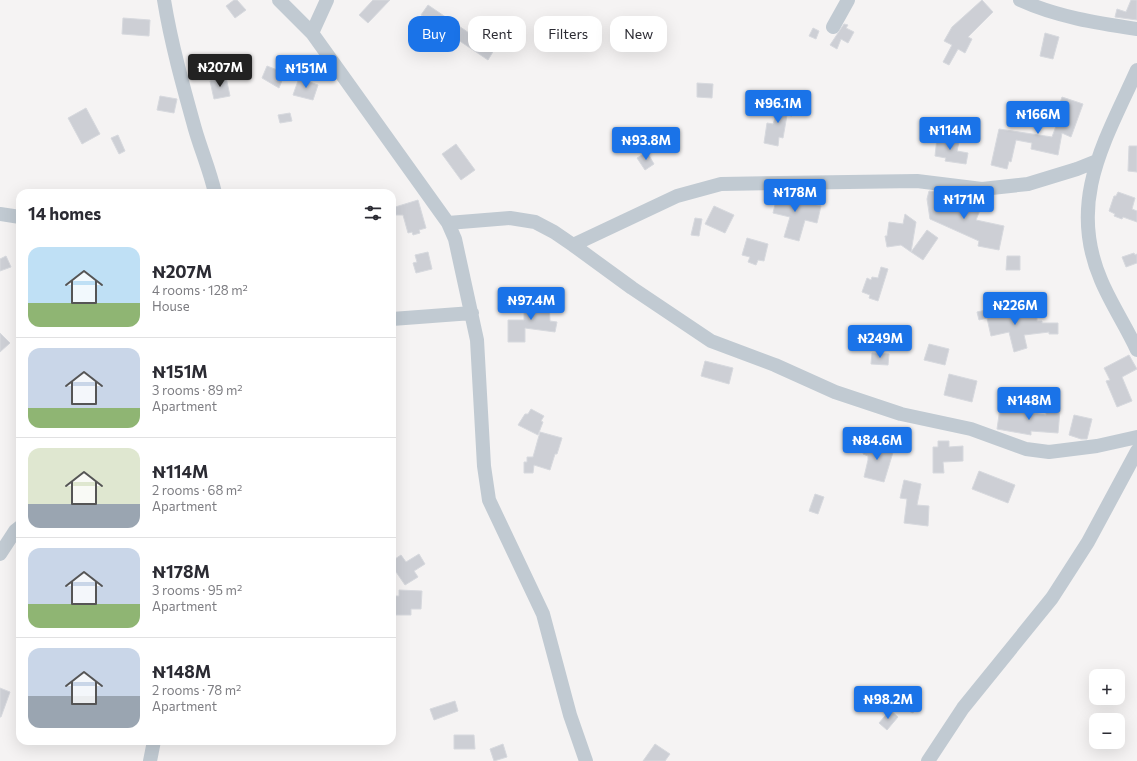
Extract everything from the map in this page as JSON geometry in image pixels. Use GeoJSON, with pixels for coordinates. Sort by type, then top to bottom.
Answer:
{"type":"FeatureCollection","features":[{"type":"Feature","properties":{"kind":"street"},"geometry":{"type":"LineString","coordinates":[[164,0],[170,36],[195,130],[214,189]]}},
{"type":"Feature","properties":{"kind":"street"},"geometry":{"type":"LineString","coordinates":[[279,0],[312,33],[448,223],[455,239],[477,340],[484,466],[489,500],[543,614],[570,715],[586,761]]}},
{"type":"Feature","properties":{"kind":"street"},"geometry":{"type":"LineString","coordinates":[[312,33],[327,0]]}},
{"type":"Feature","properties":{"kind":"street"},"geometry":{"type":"LineString","coordinates":[[833,27],[848,0]]}},
{"type":"Feature","properties":{"kind":"street"},"geometry":{"type":"LineString","coordinates":[[1020,0],[1041,9],[1085,21],[1137,29]]}},
{"type":"Feature","properties":{"kind":"street"},"geometry":{"type":"LineString","coordinates":[[1137,70],[1108,132],[1097,161],[1088,198],[1087,232],[1101,279],[1137,350]]}},
{"type":"Feature","properties":{"kind":"street"},"geometry":{"type":"LineString","coordinates":[[574,245],[677,196],[721,184],[917,181],[982,189],[1028,184],[1077,170],[1097,161]]}},
{"type":"Feature","properties":{"kind":"street"},"geometry":{"type":"LineString","coordinates":[[0,214],[16,216]]}},
{"type":"Feature","properties":{"kind":"street"},"geometry":{"type":"LineString","coordinates":[[448,223],[510,218],[535,222],[574,245],[632,288],[710,341],[850,397],[901,414],[971,429],[1026,449],[1049,452],[1097,446],[1137,437]]}},
{"type":"Feature","properties":{"kind":"street"},"geometry":{"type":"LineString","coordinates":[[396,320],[472,313]]}},
{"type":"Feature","properties":{"kind":"street"},"geometry":{"type":"LineString","coordinates":[[928,761],[962,708],[1052,598],[1088,542],[1137,451]]}},
{"type":"Feature","properties":{"kind":"street"},"geometry":{"type":"LineString","coordinates":[[0,554],[16,529]]}},
{"type":"Feature","properties":{"kind":"street"},"geometry":{"type":"LineString","coordinates":[[150,761],[153,745]]}},
{"type":"Feature","properties":{"kind":"building"},"geometry":{"type":"Polygon","coordinates":[[[234,0],[237,0],[246,10],[235,18],[226,6],[234,0]]]}},
{"type":"Feature","properties":{"kind":"building"},"geometry":{"type":"Polygon","coordinates":[[[373,0],[390,0],[368,23],[359,15],[373,0]]]}},
{"type":"Feature","properties":{"kind":"building"},"geometry":{"type":"Polygon","coordinates":[[[982,0],[993,12],[968,37],[972,39],[965,53],[958,49],[949,65],[943,62],[952,45],[944,41],[952,27],[982,0]]]}},
{"type":"Feature","properties":{"kind":"building"},"geometry":{"type":"Polygon","coordinates":[[[1131,0],[1137,0],[1137,20],[1115,17],[1117,9],[1126,12],[1131,0]]]}},
{"type":"Feature","properties":{"kind":"building"},"geometry":{"type":"Polygon","coordinates":[[[428,5],[444,16],[422,16],[421,15],[428,5]]]}},
{"type":"Feature","properties":{"kind":"building"},"geometry":{"type":"Polygon","coordinates":[[[123,18],[150,20],[149,36],[122,34],[123,18]]]}},
{"type":"Feature","properties":{"kind":"building"},"geometry":{"type":"Polygon","coordinates":[[[844,24],[848,25],[846,28],[854,32],[848,43],[841,39],[837,49],[830,45],[844,24]]]}},
{"type":"Feature","properties":{"kind":"building"},"geometry":{"type":"Polygon","coordinates":[[[460,27],[468,32],[468,47],[460,41],[460,27]]]}},
{"type":"Feature","properties":{"kind":"building"},"geometry":{"type":"Polygon","coordinates":[[[813,28],[819,31],[816,39],[809,36],[813,28]]]}},
{"type":"Feature","properties":{"kind":"building"},"geometry":{"type":"Polygon","coordinates":[[[1045,33],[1059,37],[1053,59],[1040,56],[1045,33]]]}},
{"type":"Feature","properties":{"kind":"building"},"geometry":{"type":"Polygon","coordinates":[[[476,52],[493,52],[488,60],[476,52]]]}},
{"type":"Feature","properties":{"kind":"building"},"geometry":{"type":"Polygon","coordinates":[[[267,66],[285,73],[279,88],[262,78],[267,66]]]}},
{"type":"Feature","properties":{"kind":"building"},"geometry":{"type":"Polygon","coordinates":[[[226,77],[230,96],[214,99],[210,81],[226,77]]]}},
{"type":"Feature","properties":{"kind":"building"},"geometry":{"type":"Polygon","coordinates":[[[299,78],[318,85],[313,100],[293,95],[299,78]]]}},
{"type":"Feature","properties":{"kind":"building"},"geometry":{"type":"Polygon","coordinates":[[[697,83],[713,84],[712,98],[697,97],[697,83]]]}},
{"type":"Feature","properties":{"kind":"building"},"geometry":{"type":"Polygon","coordinates":[[[160,96],[177,99],[174,113],[157,110],[160,96]]]}},
{"type":"Feature","properties":{"kind":"building"},"geometry":{"type":"Polygon","coordinates":[[[1062,97],[1083,104],[1071,137],[1062,133],[1058,155],[1031,149],[1032,143],[1016,140],[1011,162],[1009,161],[1007,169],[991,165],[999,129],[1052,137],[1059,118],[1055,117],[1062,97]]]}},
{"type":"Feature","properties":{"kind":"building"},"geometry":{"type":"Polygon","coordinates":[[[776,101],[785,102],[785,106],[794,107],[792,116],[787,115],[783,138],[779,137],[778,146],[764,143],[767,123],[773,124],[775,118],[776,101]]]}},
{"type":"Feature","properties":{"kind":"building"},"geometry":{"type":"Polygon","coordinates":[[[86,108],[100,134],[82,144],[68,118],[86,108]]]}},
{"type":"Feature","properties":{"kind":"building"},"geometry":{"type":"Polygon","coordinates":[[[290,113],[292,121],[280,123],[278,115],[290,113]]]}},
{"type":"Feature","properties":{"kind":"building"},"geometry":{"type":"Polygon","coordinates":[[[927,118],[947,122],[943,138],[924,134],[927,118]]]}},
{"type":"Feature","properties":{"kind":"building"},"geometry":{"type":"Polygon","coordinates":[[[656,130],[664,137],[651,150],[644,142],[656,130]]]}},
{"type":"Feature","properties":{"kind":"building"},"geometry":{"type":"Polygon","coordinates":[[[118,135],[125,151],[119,154],[111,138],[118,135]]]}},
{"type":"Feature","properties":{"kind":"building"},"geometry":{"type":"Polygon","coordinates":[[[937,138],[959,142],[957,151],[968,153],[966,164],[945,161],[946,158],[935,156],[937,138]]]}},
{"type":"Feature","properties":{"kind":"building"},"geometry":{"type":"Polygon","coordinates":[[[456,144],[475,170],[461,180],[442,154],[456,144]]]}},
{"type":"Feature","properties":{"kind":"building"},"geometry":{"type":"Polygon","coordinates":[[[1129,146],[1137,146],[1137,172],[1128,171],[1129,146]]]}},
{"type":"Feature","properties":{"kind":"building"},"geometry":{"type":"Polygon","coordinates":[[[647,152],[654,164],[645,170],[637,158],[647,152]]]}},
{"type":"Feature","properties":{"kind":"building"},"geometry":{"type":"Polygon","coordinates":[[[789,191],[795,193],[794,199],[821,206],[817,223],[805,220],[799,241],[784,237],[790,217],[773,213],[778,192],[789,191]]]}},
{"type":"Feature","properties":{"kind":"building"},"geometry":{"type":"Polygon","coordinates":[[[929,191],[950,194],[950,196],[980,210],[976,220],[1004,226],[999,250],[978,246],[979,241],[930,219],[927,199],[929,191]]]}},
{"type":"Feature","properties":{"kind":"building"},"geometry":{"type":"Polygon","coordinates":[[[1118,192],[1135,198],[1132,209],[1137,211],[1137,222],[1123,217],[1122,219],[1114,216],[1115,214],[1109,211],[1114,196],[1116,196],[1118,192]]]}},
{"type":"Feature","properties":{"kind":"building"},"geometry":{"type":"Polygon","coordinates":[[[418,200],[426,228],[419,230],[420,233],[413,235],[412,232],[408,233],[403,215],[396,215],[396,207],[418,200]]]}},
{"type":"Feature","properties":{"kind":"building"},"geometry":{"type":"Polygon","coordinates":[[[714,206],[734,215],[725,233],[705,224],[714,206]]]}},
{"type":"Feature","properties":{"kind":"building"},"geometry":{"type":"Polygon","coordinates":[[[905,214],[916,222],[911,252],[901,245],[887,247],[885,236],[887,236],[889,222],[903,224],[905,214]]]}},
{"type":"Feature","properties":{"kind":"building"},"geometry":{"type":"Polygon","coordinates":[[[695,218],[702,219],[699,236],[691,235],[695,218]]]}},
{"type":"Feature","properties":{"kind":"building"},"geometry":{"type":"Polygon","coordinates":[[[927,230],[938,238],[923,260],[911,252],[927,230]]]}},
{"type":"Feature","properties":{"kind":"building"},"geometry":{"type":"Polygon","coordinates":[[[747,238],[768,244],[764,261],[758,260],[756,265],[748,262],[750,257],[742,255],[747,238]]]}},
{"type":"Feature","properties":{"kind":"building"},"geometry":{"type":"Polygon","coordinates":[[[428,252],[432,269],[416,273],[413,263],[417,262],[415,255],[428,252]]]}},
{"type":"Feature","properties":{"kind":"building"},"geometry":{"type":"Polygon","coordinates":[[[1134,253],[1135,255],[1137,254],[1137,263],[1126,267],[1122,257],[1134,253]]]}},
{"type":"Feature","properties":{"kind":"building"},"geometry":{"type":"Polygon","coordinates":[[[6,256],[11,267],[0,271],[0,259],[6,256]]]}},
{"type":"Feature","properties":{"kind":"building"},"geometry":{"type":"Polygon","coordinates":[[[1007,256],[1020,256],[1020,270],[1006,270],[1007,256]]]}},
{"type":"Feature","properties":{"kind":"building"},"geometry":{"type":"Polygon","coordinates":[[[881,267],[888,269],[878,301],[869,298],[870,295],[862,292],[867,278],[871,280],[872,277],[878,278],[881,267]]]}},
{"type":"Feature","properties":{"kind":"building"},"geometry":{"type":"Polygon","coordinates":[[[524,301],[549,301],[550,321],[557,322],[555,332],[525,328],[525,342],[508,342],[508,320],[524,320],[524,301]]]}},
{"type":"Feature","properties":{"kind":"building"},"geometry":{"type":"Polygon","coordinates":[[[1007,305],[1009,312],[1012,311],[1013,317],[1037,315],[1037,321],[1042,321],[1042,323],[1058,323],[1058,334],[1049,334],[1049,332],[1024,335],[1027,348],[1014,352],[1009,332],[991,336],[987,318],[979,320],[977,312],[1007,305]]]}},
{"type":"Feature","properties":{"kind":"building"},"geometry":{"type":"Polygon","coordinates":[[[0,333],[10,343],[0,352],[0,333]]]}},
{"type":"Feature","properties":{"kind":"building"},"geometry":{"type":"Polygon","coordinates":[[[929,344],[949,349],[945,365],[924,360],[929,344]]]}},
{"type":"Feature","properties":{"kind":"building"},"geometry":{"type":"Polygon","coordinates":[[[872,353],[889,354],[888,365],[871,364],[872,353]]]}},
{"type":"Feature","properties":{"kind":"building"},"geometry":{"type":"Polygon","coordinates":[[[1129,355],[1137,369],[1122,377],[1132,401],[1117,407],[1106,381],[1110,380],[1104,368],[1129,355]]]}},
{"type":"Feature","properties":{"kind":"building"},"geometry":{"type":"Polygon","coordinates":[[[705,361],[733,368],[729,384],[701,376],[705,361]]]}},
{"type":"Feature","properties":{"kind":"building"},"geometry":{"type":"Polygon","coordinates":[[[949,374],[977,381],[972,402],[944,395],[949,374]]]}},
{"type":"Feature","properties":{"kind":"building"},"geometry":{"type":"Polygon","coordinates":[[[1000,408],[1046,415],[1046,409],[1060,410],[1058,433],[1031,431],[1031,435],[997,429],[1000,408]]]}},
{"type":"Feature","properties":{"kind":"building"},"geometry":{"type":"Polygon","coordinates":[[[531,409],[544,416],[541,421],[543,422],[538,435],[518,425],[525,414],[528,414],[531,409]]]}},
{"type":"Feature","properties":{"kind":"building"},"geometry":{"type":"Polygon","coordinates":[[[1074,415],[1092,419],[1087,439],[1081,439],[1069,435],[1074,415]]]}},
{"type":"Feature","properties":{"kind":"building"},"geometry":{"type":"Polygon","coordinates":[[[540,432],[562,438],[557,454],[555,454],[550,470],[534,465],[533,473],[524,473],[524,462],[527,462],[527,457],[533,457],[540,432]]]}},
{"type":"Feature","properties":{"kind":"building"},"geometry":{"type":"Polygon","coordinates":[[[938,441],[949,441],[949,447],[963,446],[963,461],[943,462],[944,473],[933,473],[933,447],[938,447],[938,441]]]}},
{"type":"Feature","properties":{"kind":"building"},"geometry":{"type":"Polygon","coordinates":[[[866,442],[894,449],[884,482],[864,477],[868,460],[868,456],[863,454],[866,442]]]}},
{"type":"Feature","properties":{"kind":"building"},"geometry":{"type":"Polygon","coordinates":[[[979,471],[1015,485],[1008,503],[972,489],[979,471]]]}},
{"type":"Feature","properties":{"kind":"building"},"geometry":{"type":"Polygon","coordinates":[[[904,480],[921,484],[917,505],[929,506],[928,526],[904,523],[907,499],[900,498],[904,480]]]}},
{"type":"Feature","properties":{"kind":"building"},"geometry":{"type":"Polygon","coordinates":[[[815,494],[824,497],[818,514],[809,511],[815,494]]]}},
{"type":"Feature","properties":{"kind":"building"},"geometry":{"type":"Polygon","coordinates":[[[419,554],[425,564],[414,571],[418,577],[405,585],[396,572],[396,558],[401,555],[406,562],[419,554]]]}},
{"type":"Feature","properties":{"kind":"building"},"geometry":{"type":"Polygon","coordinates":[[[399,590],[422,591],[421,609],[411,609],[411,615],[396,615],[396,596],[399,596],[399,590]]]}},
{"type":"Feature","properties":{"kind":"building"},"geometry":{"type":"Polygon","coordinates":[[[0,688],[10,692],[1,717],[0,717],[0,688]]]}},
{"type":"Feature","properties":{"kind":"building"},"geometry":{"type":"Polygon","coordinates":[[[909,699],[917,702],[913,713],[905,709],[909,699]]]}},
{"type":"Feature","properties":{"kind":"building"},"geometry":{"type":"Polygon","coordinates":[[[455,701],[458,711],[434,720],[430,709],[455,701]]]}},
{"type":"Feature","properties":{"kind":"building"},"geometry":{"type":"Polygon","coordinates":[[[890,710],[898,717],[887,730],[879,723],[890,710]]]}},
{"type":"Feature","properties":{"kind":"building"},"geometry":{"type":"Polygon","coordinates":[[[454,735],[474,735],[475,749],[454,749],[454,735]]]}},
{"type":"Feature","properties":{"kind":"building"},"geometry":{"type":"Polygon","coordinates":[[[503,744],[507,757],[494,761],[490,749],[503,744]]]}},
{"type":"Feature","properties":{"kind":"building"},"geometry":{"type":"Polygon","coordinates":[[[655,744],[670,754],[665,761],[643,761],[655,744]]]}}]}
